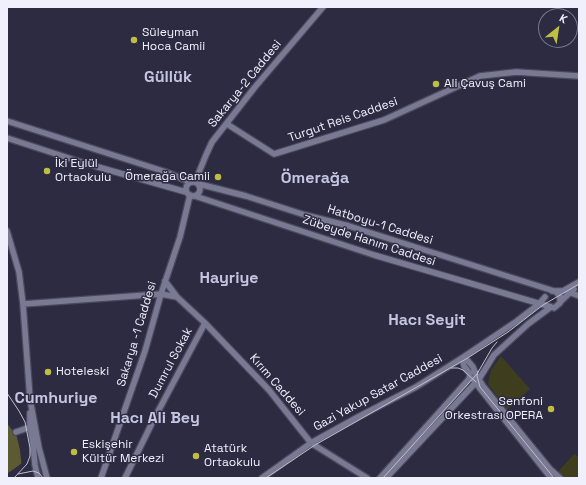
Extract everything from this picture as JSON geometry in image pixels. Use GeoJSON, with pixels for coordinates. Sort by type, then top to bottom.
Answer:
{"type":"FeatureCollection","features":[{"type":"Feature","properties":{"kind":"main road","name":"Sakarya-2 Caddesi"},"geometry":{"type":"LineString","coordinates":[[195,183],[212,142],[255,87],[323,7]]}},
{"type":"Feature","properties":{"kind":"main road","name":"Turgut Reis Caddesi"},"geometry":{"type":"LineString","coordinates":[[227,124],[274,154],[384,120],[480,76],[516,72],[579,76]]}},
{"type":"Feature","properties":{"kind":"main road","name":"Hatboyu-1 Caddesi"},"geometry":{"type":"LineString","coordinates":[[7,121],[166,172],[195,183],[246,196],[305,215],[336,222],[555,292]]}},
{"type":"Feature","properties":{"kind":"main road","name":"Zübeyde Hanım Caddesi"},"geometry":{"type":"LineString","coordinates":[[7,138],[190,194],[374,255],[551,307]]}},
{"type":"Feature","properties":{"kind":"main road","name":"Sakarya -1 Caddesi"},"geometry":{"type":"LineString","coordinates":[[101,478],[145,351],[165,280],[180,237],[190,194],[185,187],[195,183],[200,191],[190,194]]}},
{"type":"Feature","properties":{"kind":"main road"},"geometry":{"type":"LineString","coordinates":[[7,231],[8,240],[19,272],[23,304],[35,466],[38,478]]}},
{"type":"Feature","properties":{"kind":"main road","name":"Kırım Caddesi"},"geometry":{"type":"LineString","coordinates":[[165,280],[177,298],[205,323],[269,390],[311,443],[367,478]]}},
{"type":"Feature","properties":{"kind":"main road"},"geometry":{"type":"LineString","coordinates":[[462,358],[517,321],[539,304],[549,293],[567,290],[579,282]]}},
{"type":"Feature","properties":{"kind":"main road"},"geometry":{"type":"LineString","coordinates":[[386,478],[477,380],[489,361],[502,347],[528,324],[551,307],[556,307],[569,292],[579,286]]}},
{"type":"Feature","properties":{"kind":"main road"},"geometry":{"type":"LineString","coordinates":[[555,292],[560,296],[561,301]]}},
{"type":"Feature","properties":{"kind":"main road"},"geometry":{"type":"LineString","coordinates":[[569,292],[579,296]]}},
{"type":"Feature","properties":{"kind":"main road","name":"Kırım Caddesi"},"geometry":{"type":"LineString","coordinates":[[23,304],[161,294],[177,298]]}},
{"type":"Feature","properties":{"kind":"main road"},"geometry":{"type":"LineString","coordinates":[[545,297],[545,302],[551,307]]}},
{"type":"Feature","properties":{"kind":"main road","name":"Dumrul Sokak"},"geometry":{"type":"LineString","coordinates":[[125,478],[154,419],[205,323]]}},
{"type":"Feature","properties":{"kind":"main road"},"geometry":{"type":"LineString","coordinates":[[462,358],[463,365],[469,373]]}},
{"type":"Feature","properties":{"kind":"main road"},"geometry":{"type":"LineString","coordinates":[[462,358],[468,361],[473,367],[477,380],[551,478]]}},
{"type":"Feature","properties":{"kind":"main road","name":"Gazi Yakup Satar Caddesi"},"geometry":{"type":"LineString","coordinates":[[262,478],[311,443],[416,387],[462,358]]}},
{"type":"Feature","properties":{"kind":"main road"},"geometry":{"type":"LineString","coordinates":[[456,362],[477,380],[550,469],[560,478]]}},
{"type":"Feature","properties":{"kind":"main road"},"geometry":{"type":"LineString","coordinates":[[380,478],[469,373]]}},
{"type":"Feature","properties":{"kind":"main road"},"geometry":{"type":"LineString","coordinates":[[16,432],[32,426]]}},
{"type":"Feature","properties":{"kind":"main road"},"geometry":{"type":"LineString","coordinates":[[32,426],[47,478]]}},
{"type":"Feature","properties":{"kind":"shaded area"},"geometry":{"type":"Polygon","coordinates":[[[501,356],[530,389],[507,410],[488,384],[491,370],[501,356]]]}},
{"type":"Feature","properties":{"kind":"shaded area"},"geometry":{"type":"Polygon","coordinates":[[[7,423],[17,437],[23,478],[9,478],[7,461],[7,423]]]}},
{"type":"Feature","properties":{"kind":"shaded area"},"geometry":{"type":"Polygon","coordinates":[[[574,454],[579,457],[579,478],[559,478],[555,475],[574,454]]]}},
{"type":"Feature","properties":{"kind":"pier"},"geometry":{"type":"Polygon","coordinates":[[[22,463],[24,477],[7,478],[7,474],[22,463]]]}},
{"type":"Feature","properties":{"kind":"tram line"},"geometry":{"type":"LineString","coordinates":[[266,478],[315,445],[466,359],[508,332],[543,305],[579,284]]}},
{"type":"Feature","properties":{"kind":"tram line"},"geometry":{"type":"LineString","coordinates":[[383,478],[477,374],[497,342]]}},
{"type":"Feature","properties":{"kind":"tram line"},"geometry":{"type":"LineString","coordinates":[[451,368],[463,370],[476,382]]}},
{"type":"Feature","properties":{"kind":"tram line"},"geometry":{"type":"LineString","coordinates":[[478,371],[477,376],[480,387],[554,478]]}},
{"type":"Feature","properties":{"kind":"tram line"},"geometry":{"type":"LineString","coordinates":[[7,393],[25,422],[30,448],[30,456],[27,464],[14,478]]}},
{"type":"Feature","properties":{"kind":"tram line"},"geometry":{"type":"LineString","coordinates":[[18,474],[33,471],[39,473],[43,478]]}},
{"type":"Feature","properties":{"kind":"place","name":"Süleyman Hoca Camii"},"geometry":{"type":"Point","coordinates":[134,40]}},
{"type":"Feature","properties":{"kind":"place","name":"Ali Çavuş Cami"},"geometry":{"type":"Point","coordinates":[436,84]}},
{"type":"Feature","properties":{"kind":"place","name":"İki Eylül Ortaokulu"},"geometry":{"type":"Point","coordinates":[47,171]}},
{"type":"Feature","properties":{"kind":"place","name":"Ömerağa Camii"},"geometry":{"type":"Point","coordinates":[218,177]}},
{"type":"Feature","properties":{"kind":"place","name":"Hoteleski"},"geometry":{"type":"Point","coordinates":[48,372]}},
{"type":"Feature","properties":{"kind":"place","name":"Senfoni Orkestrası OPERA"},"geometry":{"type":"Point","coordinates":[551,409]}},
{"type":"Feature","properties":{"kind":"place","name":"Eskişehir Kültür Merkezi"},"geometry":{"type":"Point","coordinates":[74,452]}},
{"type":"Feature","properties":{"kind":"place","name":"Atatürk Ortaokulu"},"geometry":{"type":"Point","coordinates":[196,456]}},
{"type":"Feature","properties":{"kind":"district","name":"Güllük"},"geometry":{"type":"Point","coordinates":[168,78]}},
{"type":"Feature","properties":{"kind":"district","name":"Ömerağa"},"geometry":{"type":"Point","coordinates":[315,179]}},
{"type":"Feature","properties":{"kind":"district","name":"Hayriye"},"geometry":{"type":"Point","coordinates":[229,279]}},
{"type":"Feature","properties":{"kind":"district","name":"Hacı Seyit"},"geometry":{"type":"Point","coordinates":[427,321]}},
{"type":"Feature","properties":{"kind":"district","name":"Cumhuriye"},"geometry":{"type":"Point","coordinates":[56,399]}},
{"type":"Feature","properties":{"kind":"district","name":"Hacı Ali Bey"},"geometry":{"type":"Point","coordinates":[155,419]}}]}
